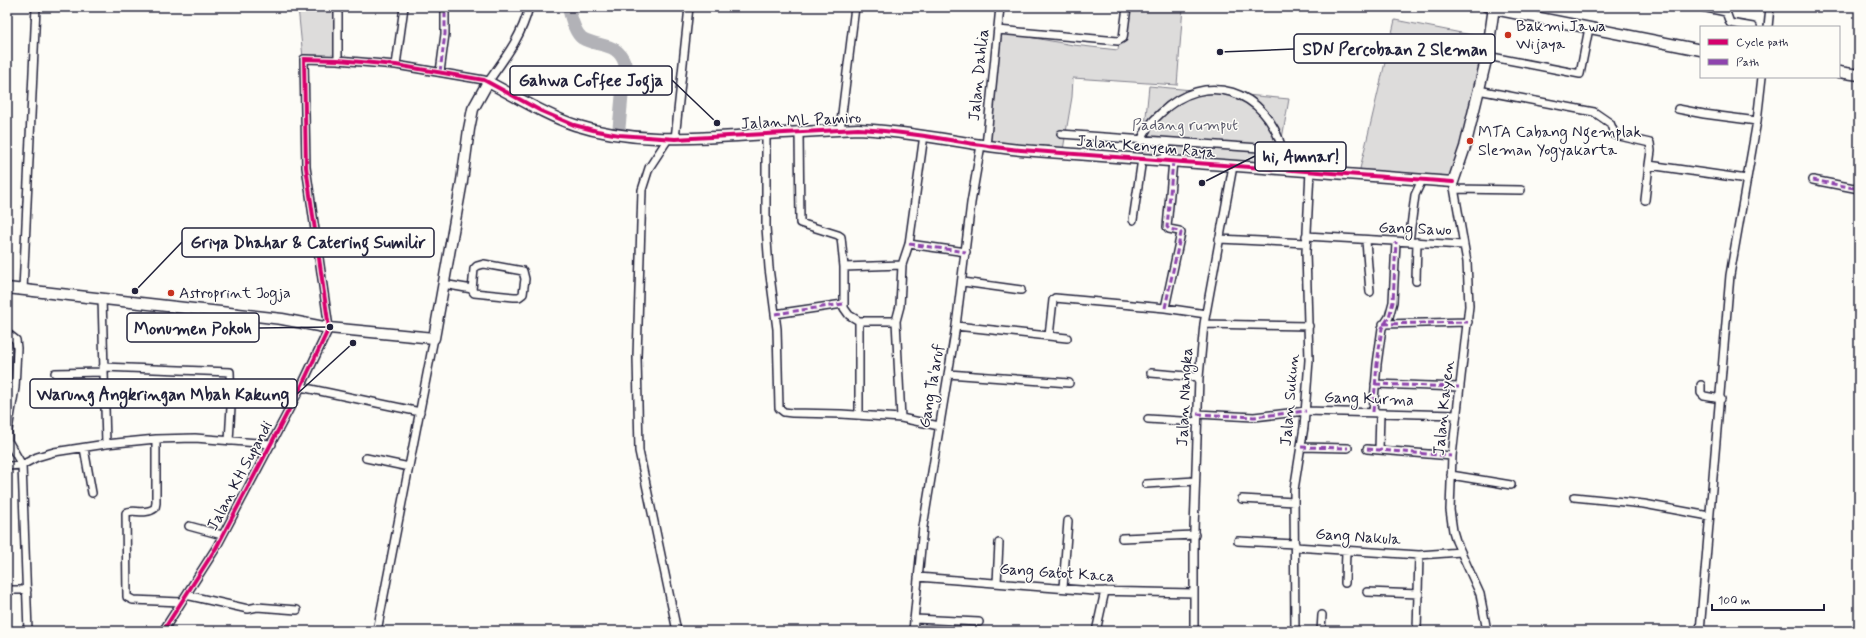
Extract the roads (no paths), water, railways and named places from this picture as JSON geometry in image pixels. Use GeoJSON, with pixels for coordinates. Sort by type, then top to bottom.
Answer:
{"type":"FeatureCollection","features":[{"type":"Feature","properties":{"kind":"street"},"geometry":{"type":"LineString","coordinates":[[23,290],[36,7]]}},
{"type":"Feature","properties":{"kind":"street"},"geometry":{"type":"LineString","coordinates":[[338,7],[338,60]]}},
{"type":"Feature","properties":{"kind":"street"},"geometry":{"type":"LineString","coordinates":[[396,65],[404,7]]}},
{"type":"Feature","properties":{"kind":"street"},"geometry":{"type":"LineString","coordinates":[[440,72],[445,34],[445,7]]}},
{"type":"Feature","properties":{"kind":"street"},"geometry":{"type":"LineString","coordinates":[[377,631],[444,284],[473,109],[488,82],[515,42],[525,22],[528,7]]}},
{"type":"Feature","properties":{"kind":"street"},"geometry":{"type":"LineString","coordinates":[[677,631],[639,451],[636,357],[642,190],[649,168],[671,139],[689,7]]}},
{"type":"Feature","properties":{"kind":"street"},"geometry":{"type":"LineString","coordinates":[[840,130],[855,7]]}},
{"type":"Feature","properties":{"kind":"street","name":"Jalan Dahlia"},"geometry":{"type":"LineString","coordinates":[[983,146],[1000,7]]}},
{"type":"Feature","properties":{"kind":"street"},"geometry":{"type":"LineString","coordinates":[[998,30],[1118,41],[1123,38],[1127,7]]}},
{"type":"Feature","properties":{"kind":"street"},"geometry":{"type":"LineString","coordinates":[[1702,7],[1726,12],[1730,23],[1747,26]]}},
{"type":"Feature","properties":{"kind":"street"},"geometry":{"type":"LineString","coordinates":[[1768,26],[1770,7]]}},
{"type":"Feature","properties":{"kind":"street"},"geometry":{"type":"LineString","coordinates":[[1521,190],[1453,186],[1487,56],[1491,8],[1700,50]]}},
{"type":"Feature","properties":{"kind":"street"},"geometry":{"type":"LineString","coordinates":[[1487,56],[1580,74],[1589,28]]}},
{"type":"Feature","properties":{"kind":"street"},"geometry":{"type":"LineString","coordinates":[[328,328],[306,167],[303,60],[306,58],[396,65],[484,80],[488,82]]}},
{"type":"Feature","properties":{"kind":"street"},"geometry":{"type":"LineString","coordinates":[[1840,72],[1859,75]]}},
{"type":"Feature","properties":{"kind":"street"},"geometry":{"type":"LineString","coordinates":[[1700,631],[1730,275],[1757,121],[1762,78]]}},
{"type":"Feature","properties":{"kind":"street","name":"Jalan ML Pamiro"},"geometry":{"type":"LineString","coordinates":[[488,82],[541,111],[574,125],[619,135],[671,139],[840,130],[882,130],[924,135],[983,146]]}},
{"type":"Feature","properties":{"kind":"street"},"geometry":{"type":"LineString","coordinates":[[1141,141],[1151,123],[1171,104],[1190,93],[1199,90],[1222,90],[1236,94],[1262,110],[1275,129],[1282,149]]}},
{"type":"Feature","properties":{"kind":"street"},"geometry":{"type":"LineString","coordinates":[[1478,90],[1594,112],[1610,123],[1615,135],[1650,143],[1651,150],[1645,200]]}},
{"type":"Feature","properties":{"kind":"street"},"geometry":{"type":"LineString","coordinates":[[1678,109],[1757,121]]}},
{"type":"Feature","properties":{"kind":"street"},"geometry":{"type":"LineString","coordinates":[[799,133],[800,223],[841,237],[844,267],[843,304],[849,316],[859,321],[896,321]]}},
{"type":"Feature","properties":{"kind":"street"},"geometry":{"type":"LineString","coordinates":[[1061,134],[1141,141],[1329,153]]}},
{"type":"Feature","properties":{"kind":"street"},"geometry":{"type":"LineString","coordinates":[[766,135],[766,227],[769,268],[777,329],[778,404],[780,410],[792,413],[901,418],[939,426]]}},
{"type":"Feature","properties":{"kind":"street"},"geometry":{"type":"LineString","coordinates":[[901,418],[896,321],[900,306],[902,265],[908,244],[924,135]]}},
{"type":"Feature","properties":{"kind":"street"},"geometry":{"type":"LineString","coordinates":[[1165,308],[1181,233],[1167,227],[1169,160],[1167,142]]}},
{"type":"Feature","properties":{"kind":"street","name":"Jalan Kenyem Raya"},"geometry":{"type":"LineString","coordinates":[[983,146],[1422,180],[1453,186]]}},
{"type":"Feature","properties":{"kind":"street","name":"Gang Ta'aruf"},"geometry":{"type":"LineString","coordinates":[[913,631],[923,527],[963,282],[971,203],[983,146]]}},
{"type":"Feature","properties":{"kind":"street"},"geometry":{"type":"LineString","coordinates":[[1265,168],[1266,148]]}},
{"type":"Feature","properties":{"kind":"street"},"geometry":{"type":"LineString","coordinates":[[1133,220],[1142,158]]}},
{"type":"Feature","properties":{"kind":"street"},"geometry":{"type":"LineString","coordinates":[[1649,165],[1747,179]]}},
{"type":"Feature","properties":{"kind":"street","name":"Jalan Nangka"},"geometry":{"type":"LineString","coordinates":[[1194,631],[1195,481],[1199,377],[1204,324],[1233,166]]}},
{"type":"Feature","properties":{"kind":"street","name":"Jalan Sukun"},"geometry":{"type":"LineString","coordinates":[[1295,631],[1294,502],[1295,481],[1306,411],[1309,326],[1306,240],[1310,171]]}},
{"type":"Feature","properties":{"kind":"street"},"geometry":{"type":"LineString","coordinates":[[1416,281],[1413,242],[1415,195],[1422,180]]}},
{"type":"Feature","properties":{"kind":"street"},"geometry":{"type":"LineString","coordinates":[[1813,180],[1859,189]]}},
{"type":"Feature","properties":{"kind":"street","name":"Jalan Kayen"},"geometry":{"type":"LineString","coordinates":[[1453,186],[1468,279],[1468,322],[1459,387],[1452,456],[1451,522],[1461,552],[1477,584],[1487,631]]}},
{"type":"Feature","properties":{"kind":"street","name":"Gang Sawo"},"geometry":{"type":"LineString","coordinates":[[1219,239],[1413,242],[1463,245]]}},
{"type":"Feature","properties":{"kind":"street","name":"Gang Sawo"},"geometry":{"type":"LineString","coordinates":[[1366,241],[1370,292]]}},
{"type":"Feature","properties":{"kind":"street"},"geometry":{"type":"LineString","coordinates":[[1379,450],[1375,384],[1383,324],[1389,317],[1392,309],[1396,242]]}},
{"type":"Feature","properties":{"kind":"street"},"geometry":{"type":"LineString","coordinates":[[908,244],[966,252]]}},
{"type":"Feature","properties":{"kind":"street"},"geometry":{"type":"LineString","coordinates":[[444,284],[472,289],[478,294],[517,297],[523,294],[525,276],[521,270],[480,264],[474,269],[472,289]]}},
{"type":"Feature","properties":{"kind":"street"},"geometry":{"type":"LineString","coordinates":[[844,267],[902,265]]}},
{"type":"Feature","properties":{"kind":"street"},"geometry":{"type":"LineString","coordinates":[[963,282],[1021,290]]}},
{"type":"Feature","properties":{"kind":"street"},"geometry":{"type":"LineString","coordinates":[[7,288],[282,319],[328,328],[434,338]]}},
{"type":"Feature","properties":{"kind":"street"},"geometry":{"type":"LineString","coordinates":[[102,298],[106,444]]}},
{"type":"Feature","properties":{"kind":"street"},"geometry":{"type":"LineString","coordinates":[[1049,336],[1053,300],[1056,298],[1165,308],[1206,314]]}},
{"type":"Feature","properties":{"kind":"street"},"geometry":{"type":"LineString","coordinates":[[775,314],[843,304]]}},
{"type":"Feature","properties":{"kind":"street"},"geometry":{"type":"LineString","coordinates":[[859,321],[859,415]]}},
{"type":"Feature","properties":{"kind":"street"},"geometry":{"type":"LineString","coordinates":[[1383,324],[1468,322]]}},
{"type":"Feature","properties":{"kind":"street"},"geometry":{"type":"LineString","coordinates":[[1204,324],[1309,326]]}},
{"type":"Feature","properties":{"kind":"street"},"geometry":{"type":"LineString","coordinates":[[956,326],[1067,338]]}},
{"type":"Feature","properties":{"kind":"street","name":"Jalan KH Supandi"},"geometry":{"type":"LineString","coordinates":[[163,631],[201,573],[272,444],[301,387],[328,328]]}},
{"type":"Feature","properties":{"kind":"street"},"geometry":{"type":"LineString","coordinates":[[7,333],[16,340],[17,348],[15,388],[8,430],[8,441],[22,465],[28,631]]}},
{"type":"Feature","properties":{"kind":"street"},"geometry":{"type":"LineString","coordinates":[[55,373],[103,369],[228,371],[231,375],[229,441]]}},
{"type":"Feature","properties":{"kind":"street"},"geometry":{"type":"LineString","coordinates":[[1151,373],[1199,377]]}},
{"type":"Feature","properties":{"kind":"street"},"geometry":{"type":"LineString","coordinates":[[948,374],[1069,383]]}},
{"type":"Feature","properties":{"kind":"street"},"geometry":{"type":"LineString","coordinates":[[1375,384],[1459,387]]}},
{"type":"Feature","properties":{"kind":"street"},"geometry":{"type":"LineString","coordinates":[[1702,384],[1701,393],[1704,396],[1720,399]]}},
{"type":"Feature","properties":{"kind":"street"},"geometry":{"type":"LineString","coordinates":[[301,387],[420,412]]}},
{"type":"Feature","properties":{"kind":"street"},"geometry":{"type":"LineString","coordinates":[[231,390],[291,406]]}},
{"type":"Feature","properties":{"kind":"street","name":"Gang Kurma"},"geometry":{"type":"LineString","coordinates":[[1197,414],[1254,417],[1306,411],[1456,415]]}},
{"type":"Feature","properties":{"kind":"street"},"geometry":{"type":"LineString","coordinates":[[1148,420],[1197,422]]}},
{"type":"Feature","properties":{"kind":"street"},"geometry":{"type":"LineString","coordinates":[[7,466],[22,465],[37,457],[54,452],[106,444],[156,439],[195,438],[272,444]]}},
{"type":"Feature","properties":{"kind":"street"},"geometry":{"type":"LineString","coordinates":[[156,439],[155,508],[144,513],[130,511],[126,513],[127,597],[133,600],[182,602]]}},
{"type":"Feature","properties":{"kind":"street"},"geometry":{"type":"LineString","coordinates":[[1301,447],[1348,448]]}},
{"type":"Feature","properties":{"kind":"street"},"geometry":{"type":"LineString","coordinates":[[84,448],[92,493]]}},
{"type":"Feature","properties":{"kind":"street"},"geometry":{"type":"LineString","coordinates":[[1367,449],[1452,456]]}},
{"type":"Feature","properties":{"kind":"street"},"geometry":{"type":"LineString","coordinates":[[366,458],[409,467]]}},
{"type":"Feature","properties":{"kind":"street"},"geometry":{"type":"LineString","coordinates":[[1451,474],[1511,485]]}},
{"type":"Feature","properties":{"kind":"street"},"geometry":{"type":"LineString","coordinates":[[1146,484],[1195,481]]}},
{"type":"Feature","properties":{"kind":"street"},"geometry":{"type":"LineString","coordinates":[[1574,497],[1644,504],[1709,516]]}},
{"type":"Feature","properties":{"kind":"street"},"geometry":{"type":"LineString","coordinates":[[1242,499],[1294,502]]}},
{"type":"Feature","properties":{"kind":"street"},"geometry":{"type":"LineString","coordinates":[[1063,588],[1068,521]]}},
{"type":"Feature","properties":{"kind":"street"},"geometry":{"type":"LineString","coordinates":[[189,526],[222,534]]}},
{"type":"Feature","properties":{"kind":"street"},"geometry":{"type":"LineString","coordinates":[[1122,538],[1195,535]]}},
{"type":"Feature","properties":{"kind":"street","name":"Gang Nakula"},"geometry":{"type":"LineString","coordinates":[[1238,541],[1295,545],[1346,551],[1419,555],[1461,552]]}},
{"type":"Feature","properties":{"kind":"street"},"geometry":{"type":"LineString","coordinates":[[997,583],[999,542]]}},
{"type":"Feature","properties":{"kind":"street"},"geometry":{"type":"LineString","coordinates":[[1345,583],[1346,551]]}},
{"type":"Feature","properties":{"kind":"street","name":"Gang Nakula"},"geometry":{"type":"LineString","coordinates":[[1417,631],[1419,555]]}},
{"type":"Feature","properties":{"kind":"street","name":"Gang Gatot Kaca"},"geometry":{"type":"LineString","coordinates":[[918,576],[1105,592],[1194,593]]}},
{"type":"Feature","properties":{"kind":"street"},"geometry":{"type":"LineString","coordinates":[[7,590],[27,590]]}},
{"type":"Feature","properties":{"kind":"street"},"geometry":{"type":"LineString","coordinates":[[1097,627],[1105,592]]}},
{"type":"Feature","properties":{"kind":"street"},"geometry":{"type":"LineString","coordinates":[[1367,592],[1419,594]]}},
{"type":"Feature","properties":{"kind":"street"},"geometry":{"type":"LineString","coordinates":[[186,595],[248,609],[262,607],[297,610]]}},
{"type":"Feature","properties":{"kind":"street"},"geometry":{"type":"LineString","coordinates":[[1321,631],[1322,615]]}},
{"type":"Feature","properties":{"kind":"street"},"geometry":{"type":"LineString","coordinates":[[915,619],[979,622]]}},
{"type":"Feature","properties":{"kind":"waterway"},"geometry":{"type":"LineString","coordinates":[[568,7],[573,24],[579,35],[588,41],[613,48],[622,57],[625,64],[619,128]]}},
{"type":"Feature","properties":{"kind":"place","name":"Bakmi Jawa Wijaya"},"geometry":{"type":"Point","coordinates":[1508,35]}},
{"type":"Feature","properties":{"kind":"place","name":"SDN Percobaan 2 Sleman"},"geometry":{"type":"Point","coordinates":[1220,52]}},
{"type":"Feature","properties":{"kind":"place","name":"Gahwa Coffee Jogja"},"geometry":{"type":"Point","coordinates":[717,123]}},
{"type":"Feature","properties":{"kind":"place","name":"MTA Cabang Ngemplak Sleman Yogyakarta"},"geometry":{"type":"Point","coordinates":[1470,141]}},
{"type":"Feature","properties":{"kind":"place","name":"hi, Amnar!"},"geometry":{"type":"Point","coordinates":[1202,183]}},
{"type":"Feature","properties":{"kind":"place","name":"Griya Dhahar & Catering Sumilir"},"geometry":{"type":"Point","coordinates":[135,291]}},
{"type":"Feature","properties":{"kind":"place","name":"Astroprint Jogja"},"geometry":{"type":"Point","coordinates":[171,293]}},
{"type":"Feature","properties":{"kind":"place","name":"Monumen Pokoh"},"geometry":{"type":"Point","coordinates":[330,327]}},
{"type":"Feature","properties":{"kind":"place","name":"Warung Angkringan Mbah Kakung"},"geometry":{"type":"Point","coordinates":[353,343]}},
{"type":"Feature","properties":{"kind":"park label","name":"Padang rumput"},"geometry":{"type":"Point","coordinates":[1185,125]}}]}
